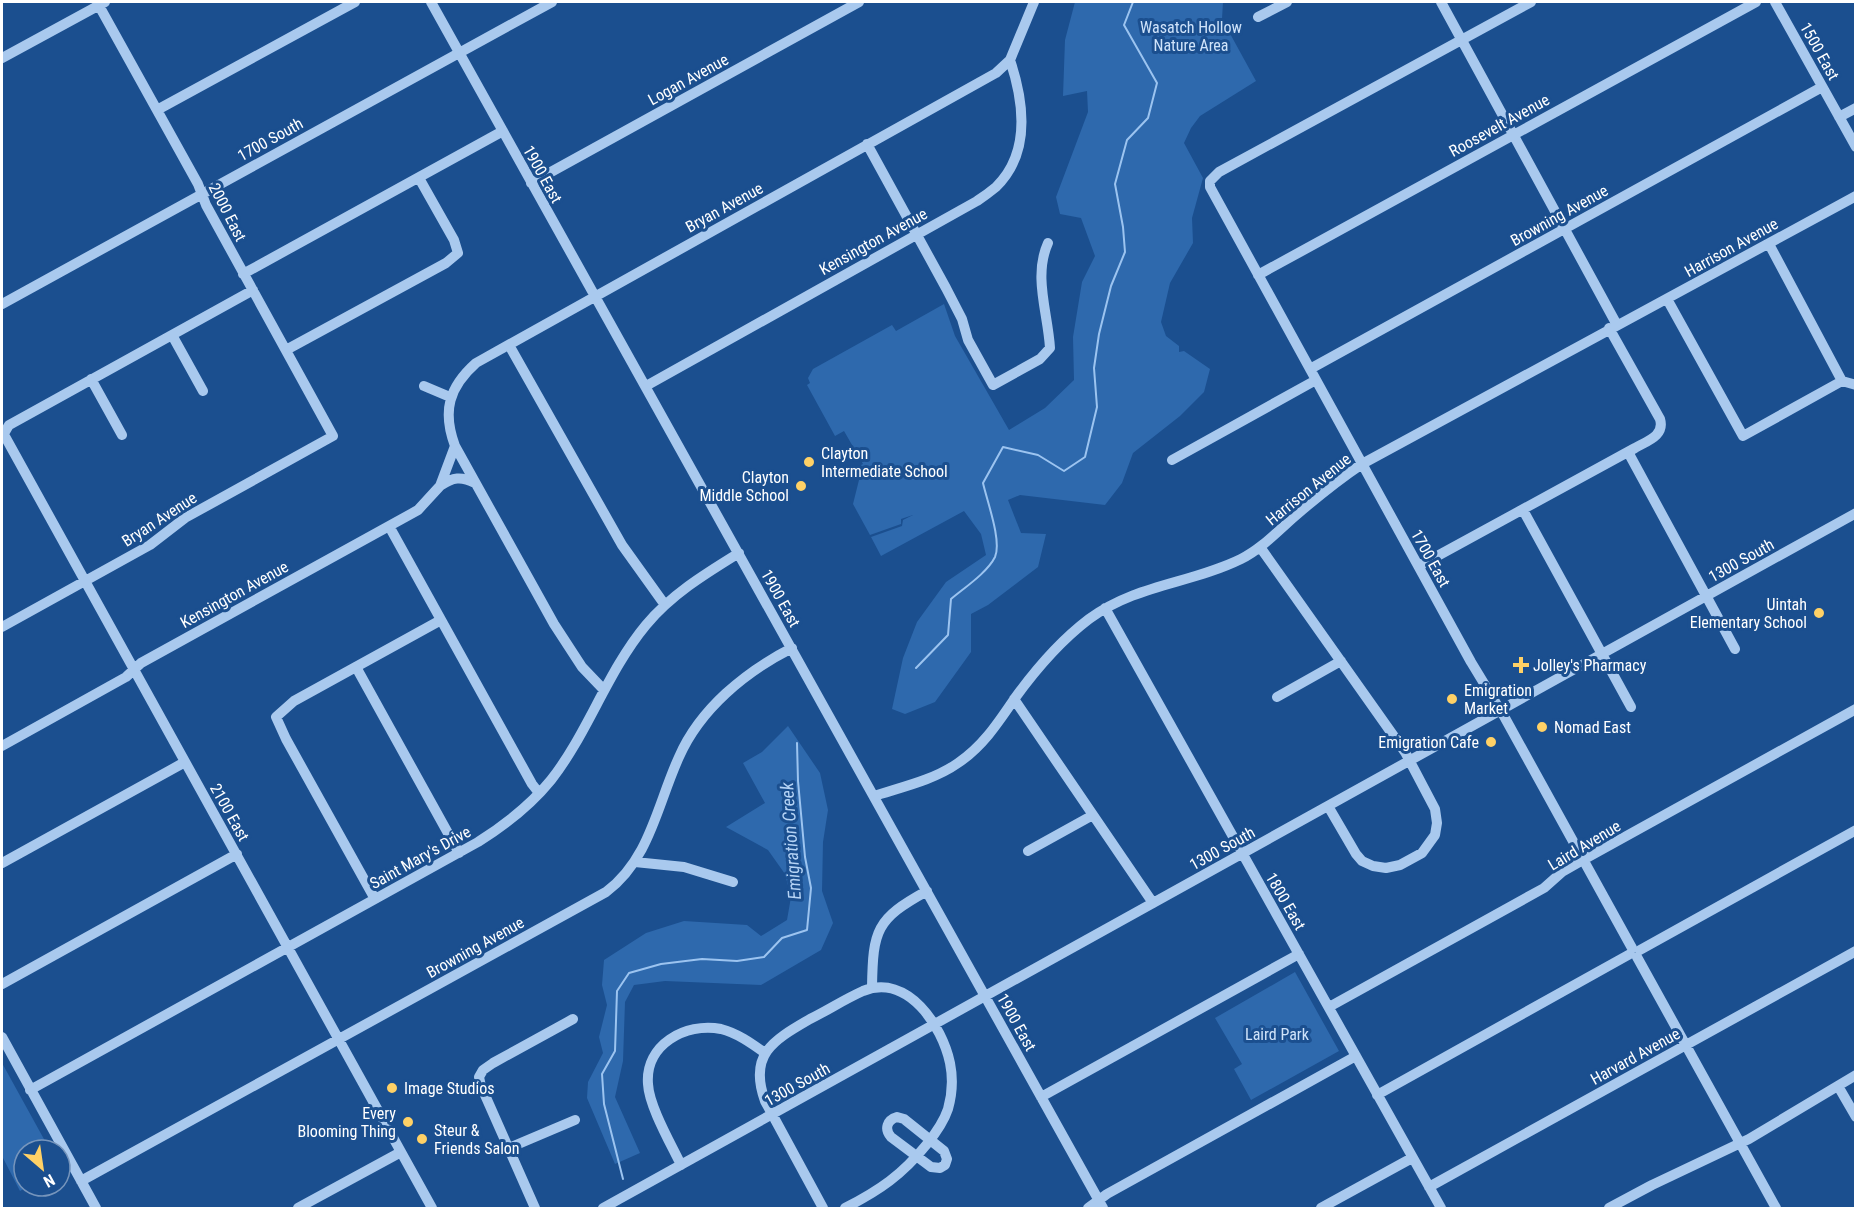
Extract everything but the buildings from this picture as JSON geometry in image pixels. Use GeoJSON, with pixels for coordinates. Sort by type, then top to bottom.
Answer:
{"type":"FeatureCollection","features":[{"type":"Feature","properties":{"kind":"street"},"geometry":{"type":"LineString","coordinates":[[157,110],[355,2]]}},
{"type":"Feature","properties":{"kind":"street","name":"1900 East"},"geometry":{"type":"LineString","coordinates":[[432,2],[502,132],[646,386],[1101,1204]]}},
{"type":"Feature","properties":{"kind":"street","name":"1700 South"},"geometry":{"type":"LineString","coordinates":[[2,304],[552,2]]}},
{"type":"Feature","properties":{"kind":"street","name":"Logan Avenue"},"geometry":{"type":"LineString","coordinates":[[531,183],[859,2]]}},
{"type":"Feature","properties":{"kind":"street","name":"Bryan Avenue"},"geometry":{"type":"LineString","coordinates":[[450,397],[471,368],[509,345],[996,73],[1010,60],[1034,2]]}},
{"type":"Feature","properties":{"kind":"street"},"geometry":{"type":"LineString","coordinates":[[1258,17],[1287,2]]}},
{"type":"Feature","properties":{"kind":"street"},"geometry":{"type":"LineString","coordinates":[[1419,566],[1629,452],[1658,434],[1661,429],[1660,419],[1565,229],[1441,2]]}},
{"type":"Feature","properties":{"kind":"street"},"geometry":{"type":"LineString","coordinates":[[1462,39],[1531,2]]}},
{"type":"Feature","properties":{"kind":"street","name":"Roosevelt Avenue"},"geometry":{"type":"LineString","coordinates":[[1258,275],[1756,2]]}},
{"type":"Feature","properties":{"kind":"street"},"geometry":{"type":"LineString","coordinates":[[2,58],[100,3]]}},
{"type":"Feature","properties":{"kind":"street","name":"2000 East"},"geometry":{"type":"LineString","coordinates":[[100,3],[198,184],[243,274],[333,436]]}},
{"type":"Feature","properties":{"kind":"street","name":"1500 East"},"geometry":{"type":"LineString","coordinates":[[1780,3],[1822,87],[1856,147]]}},
{"type":"Feature","properties":{"kind":"street","name":"1700 East"},"geometry":{"type":"LineString","coordinates":[[1462,39],[1219,172],[1210,181],[1212,191],[1776,1209]]}},
{"type":"Feature","properties":{"kind":"street","name":"Kensington Avenue"},"geometry":{"type":"LineString","coordinates":[[646,386],[977,201],[996,187],[1008,172],[1020,143],[1022,128],[1022,114],[1010,60]]}},
{"type":"Feature","properties":{"kind":"street","name":"Browning Avenue"},"geometry":{"type":"LineString","coordinates":[[1310,369],[1822,87]]}},
{"type":"Feature","properties":{"kind":"street"},"geometry":{"type":"LineString","coordinates":[[1839,117],[1856,108]]}},
{"type":"Feature","properties":{"kind":"street"},"geometry":{"type":"LineString","coordinates":[[243,274],[502,132]]}},
{"type":"Feature","properties":{"kind":"street"},"geometry":{"type":"LineString","coordinates":[[867,144],[962,319],[968,340],[993,385],[1040,359],[1050,348],[1041,270],[1042,256],[1048,243]]}},
{"type":"Feature","properties":{"kind":"street"},"geometry":{"type":"LineString","coordinates":[[286,350],[446,263],[458,253],[454,240],[419,177]]}},
{"type":"Feature","properties":{"kind":"street","name":"Harrison Avenue"},"geometry":{"type":"LineString","coordinates":[[874,796],[936,775],[973,752],[994,730],[1014,699],[1053,651],[1105,608],[1132,595],[1238,560],[1260,547],[1327,489],[1362,464],[1856,196]]}},
{"type":"Feature","properties":{"kind":"street"},"geometry":{"type":"LineString","coordinates":[[1769,244],[1842,381]]}},
{"type":"Feature","properties":{"kind":"street"},"geometry":{"type":"LineString","coordinates":[[2,434],[9,424],[253,290]]}},
{"type":"Feature","properties":{"kind":"street"},"geometry":{"type":"LineString","coordinates":[[1667,299],[1743,436],[1842,381],[1856,385]]}},
{"type":"Feature","properties":{"kind":"street"},"geometry":{"type":"LineString","coordinates":[[172,335],[203,391]]}},
{"type":"Feature","properties":{"kind":"street"},"geometry":{"type":"LineString","coordinates":[[509,345],[622,545],[665,605]]}},
{"type":"Feature","properties":{"kind":"street"},"geometry":{"type":"LineString","coordinates":[[91,379],[122,435]]}},
{"type":"Feature","properties":{"kind":"street"},"geometry":{"type":"LineString","coordinates":[[1172,460],[1316,380]]}},
{"type":"Feature","properties":{"kind":"street"},"geometry":{"type":"LineString","coordinates":[[424,386],[450,397],[449,423],[455,446],[563,638],[586,672],[604,690]]}},
{"type":"Feature","properties":{"kind":"street","name":"2100 East"},"geometry":{"type":"LineString","coordinates":[[2,434],[432,1209]]}},
{"type":"Feature","properties":{"kind":"street","name":"Bryan Avenue"},"geometry":{"type":"LineString","coordinates":[[2,627],[150,545],[185,518],[333,436]]}},
{"type":"Feature","properties":{"kind":"street","name":"Kensington Avenue"},"geometry":{"type":"LineString","coordinates":[[2,746],[126,677],[144,661],[418,510],[440,486],[455,446]]}},
{"type":"Feature","properties":{"kind":"street"},"geometry":{"type":"LineString","coordinates":[[1629,452],[1734,649]]}},
{"type":"Feature","properties":{"kind":"street"},"geometry":{"type":"LineString","coordinates":[[440,486],[458,477],[475,483]]}},
{"type":"Feature","properties":{"kind":"street"},"geometry":{"type":"LineString","coordinates":[[1523,510],[1631,707]]}},
{"type":"Feature","properties":{"kind":"street","name":"1300 South"},"geometry":{"type":"LineString","coordinates":[[603,1209],[1856,513]]}},
{"type":"Feature","properties":{"kind":"street"},"geometry":{"type":"LineString","coordinates":[[389,526],[539,793]]}},
{"type":"Feature","properties":{"kind":"street"},"geometry":{"type":"LineString","coordinates":[[1260,547],[1400,744],[1435,809],[1437,823],[1435,835],[1428,847],[1406,862],[1386,868],[1373,866],[1362,861],[1353,850],[1328,806]]}},
{"type":"Feature","properties":{"kind":"street","name":"Saint Mary's Drive"},"geometry":{"type":"LineString","coordinates":[[30,1090],[459,853],[510,820],[539,793],[562,765],[633,642],[665,605],[699,577],[739,553]]}},
{"type":"Feature","properties":{"kind":"street","name":"1800 East"},"geometry":{"type":"LineString","coordinates":[[1105,608],[1441,1209]]}},
{"type":"Feature","properties":{"kind":"street"},"geometry":{"type":"LineString","coordinates":[[375,899],[286,740],[276,717],[294,701],[441,620]]}},
{"type":"Feature","properties":{"kind":"street","name":"Browning Avenue"},"geometry":{"type":"LineString","coordinates":[[81,1181],[606,892],[627,874],[644,846],[679,756],[700,722],[738,683],[753,671],[792,648]]}},
{"type":"Feature","properties":{"kind":"street"},"geometry":{"type":"LineString","coordinates":[[1277,697],[1341,661]]}},
{"type":"Feature","properties":{"kind":"street"},"geometry":{"type":"LineString","coordinates":[[356,667],[459,853]]}},
{"type":"Feature","properties":{"kind":"street"},"geometry":{"type":"LineString","coordinates":[[1014,699],[1153,903]]}},
{"type":"Feature","properties":{"kind":"street","name":"Laird Avenue"},"geometry":{"type":"LineString","coordinates":[[1329,1007],[1544,888],[1562,872],[1583,860],[1856,709]]}},
{"type":"Feature","properties":{"kind":"street"},"geometry":{"type":"LineString","coordinates":[[2,863],[185,762]]}},
{"type":"Feature","properties":{"kind":"street"},"geometry":{"type":"LineString","coordinates":[[1028,851],[1093,814]]}},
{"type":"Feature","properties":{"kind":"street"},"geometry":{"type":"LineString","coordinates":[[1377,1095],[1856,830]]}},
{"type":"Feature","properties":{"kind":"street"},"geometry":{"type":"LineString","coordinates":[[2,984],[237,854]]}},
{"type":"Feature","properties":{"kind":"street"},"geometry":{"type":"LineString","coordinates":[[635,862],[684,867],[733,882]]}},
{"type":"Feature","properties":{"kind":"street"},"geometry":{"type":"LineString","coordinates":[[872,987],[873,947],[879,930],[897,909],[927,891]]}},
{"type":"Feature","properties":{"kind":"street","name":"Harvard Avenue"},"geometry":{"type":"LineString","coordinates":[[1429,1187],[1856,951]]}},
{"type":"Feature","properties":{"kind":"street"},"geometry":{"type":"LineString","coordinates":[[1041,1097],[1299,954]]}},
{"type":"Feature","properties":{"kind":"street"},"geometry":{"type":"LineString","coordinates":[[823,1209],[762,1095],[761,1066],[765,1053],[773,1042],[784,1034],[872,987],[894,990],[909,996],[920,1006],[933,1025],[947,1053],[951,1078],[947,1110],[930,1140],[917,1156],[892,1180],[846,1209]]}},
{"type":"Feature","properties":{"kind":"street"},"geometry":{"type":"LineString","coordinates":[[536,1209],[481,1086],[480,1074],[493,1063],[573,1019]]}},
{"type":"Feature","properties":{"kind":"street"},"geometry":{"type":"LineString","coordinates":[[681,1165],[649,1093],[650,1065],[658,1049],[672,1037],[688,1030],[713,1028],[733,1033],[765,1053]]}},
{"type":"Feature","properties":{"kind":"street"},"geometry":{"type":"LineString","coordinates":[[2,1037],[96,1209]]}},
{"type":"Feature","properties":{"kind":"street"},"geometry":{"type":"LineString","coordinates":[[1088,1209],[1101,1204],[1356,1056]]}},
{"type":"Feature","properties":{"kind":"street"},"geometry":{"type":"LineString","coordinates":[[1609,1209],[1644,1189],[1740,1144],[1786,1119],[1856,1075]]}},
{"type":"Feature","properties":{"kind":"street"},"geometry":{"type":"LineString","coordinates":[[1838,1086],[1856,1117]]}},
{"type":"Feature","properties":{"kind":"street"},"geometry":{"type":"LineString","coordinates":[[894,1118],[901,1118],[930,1140],[946,1153],[947,1159],[945,1165],[934,1168],[917,1156],[889,1134],[887,1128],[889,1122],[894,1118]]}},
{"type":"Feature","properties":{"kind":"street"},"geometry":{"type":"LineString","coordinates":[[509,1148],[575,1120]]}},
{"type":"Feature","properties":{"kind":"street"},"geometry":{"type":"LineString","coordinates":[[298,1209],[401,1152]]}},
{"type":"Feature","properties":{"kind":"street"},"geometry":{"type":"LineString","coordinates":[[1321,1209],[1412,1158]]}},
{"type":"Feature","properties":{"kind":"green space","name":"Wasatch Hollow Nature Area"},"geometry":{"type":"Polygon","coordinates":[[[1075,2],[1223,2],[1222,19],[1256,81],[1200,116],[1184,143],[1203,178],[1192,218],[1193,243],[1170,283],[1161,322],[1166,336],[1179,346],[1179,352],[1184,351],[1210,369],[1204,392],[1180,416],[1133,453],[1122,483],[1105,505],[1020,495],[1008,500],[1021,533],[1046,534],[1038,567],[988,605],[971,614],[971,652],[935,702],[905,714],[892,709],[903,658],[917,622],[946,582],[986,555],[981,534],[964,511],[881,556],[871,537],[902,526],[903,520],[913,515],[901,519],[901,524],[870,535],[853,504],[859,480],[857,473],[863,469],[861,465],[863,464],[844,431],[835,436],[807,385],[810,383],[808,378],[813,369],[892,325],[896,331],[944,304],[955,336],[1009,430],[1045,408],[1074,380],[1073,337],[1082,282],[1095,256],[1081,218],[1060,214],[1056,197],[1088,112],[1087,91],[1063,96],[1065,40],[1075,2]]]}},
{"type":"Feature","properties":{"kind":"green space"},"geometry":{"type":"Polygon","coordinates":[[[788,726],[820,773],[828,810],[823,842],[822,891],[833,923],[821,950],[761,985],[665,981],[634,985],[625,1002],[623,1061],[615,1097],[640,1153],[615,1164],[587,1098],[588,1082],[603,1053],[599,1037],[607,1005],[602,985],[604,960],[646,933],[684,921],[747,925],[761,936],[787,920],[791,897],[785,874],[768,850],[726,827],[765,803],[743,763],[762,752],[788,726]]]}},
{"type":"Feature","properties":{"kind":"green space","name":"Laird Park"},"geometry":{"type":"Polygon","coordinates":[[[1295,972],[1339,1051],[1251,1100],[1234,1069],[1242,1064],[1215,1018],[1295,972]]]}},
{"type":"Feature","properties":{"kind":"green space"},"geometry":{"type":"Polygon","coordinates":[[[2,1063],[43,1138],[12,1138],[12,1175],[2,1156],[2,1063]]]}},
{"type":"Feature","properties":{"kind":"waterway","name":"Emigration Creek"},"geometry":{"type":"LineString","coordinates":[[916,668],[948,635],[951,599],[981,574],[995,557],[997,541],[983,483],[1003,447],[1038,455],[1064,471],[1085,457],[1097,407],[1094,368],[1099,334],[1111,286],[1125,252],[1115,184],[1127,140],[1148,118],[1157,83],[1124,25],[1133,2]]}},
{"type":"Feature","properties":{"kind":"waterway","name":"Emigration Creek"},"geometry":{"type":"LineString","coordinates":[[623,1179],[604,1104],[602,1074],[615,1051],[617,991],[629,973],[661,964],[702,959],[737,961],[764,957],[782,938],[807,930],[811,888],[805,857],[797,743]]}},
{"type":"Feature","properties":{"kind":"place","name":"Clayton Intermediate School"},"geometry":{"type":"Point","coordinates":[809,462]}},
{"type":"Feature","properties":{"kind":"place","name":"Clayton Middle School"},"geometry":{"type":"Point","coordinates":[801,486]}},
{"type":"Feature","properties":{"kind":"place","name":"Uintah Elementary School"},"geometry":{"type":"Point","coordinates":[1819,613]}},
{"type":"Feature","properties":{"kind":"place","name":"Jolley's Pharmacy"},"geometry":{"type":"Point","coordinates":[1521,665]}},
{"type":"Feature","properties":{"kind":"place","name":"Emigration Market"},"geometry":{"type":"Point","coordinates":[1452,699]}},
{"type":"Feature","properties":{"kind":"place","name":"Nomad East"},"geometry":{"type":"Point","coordinates":[1542,727]}},
{"type":"Feature","properties":{"kind":"place","name":"Emigration Cafe"},"geometry":{"type":"Point","coordinates":[1491,742]}},
{"type":"Feature","properties":{"kind":"place","name":"Image Studios"},"geometry":{"type":"Point","coordinates":[392,1088]}},
{"type":"Feature","properties":{"kind":"place","name":"Every Blooming Thing"},"geometry":{"type":"Point","coordinates":[408,1122]}},
{"type":"Feature","properties":{"kind":"place","name":"Steur & Friends Salon"},"geometry":{"type":"Point","coordinates":[422,1139]}}]}
